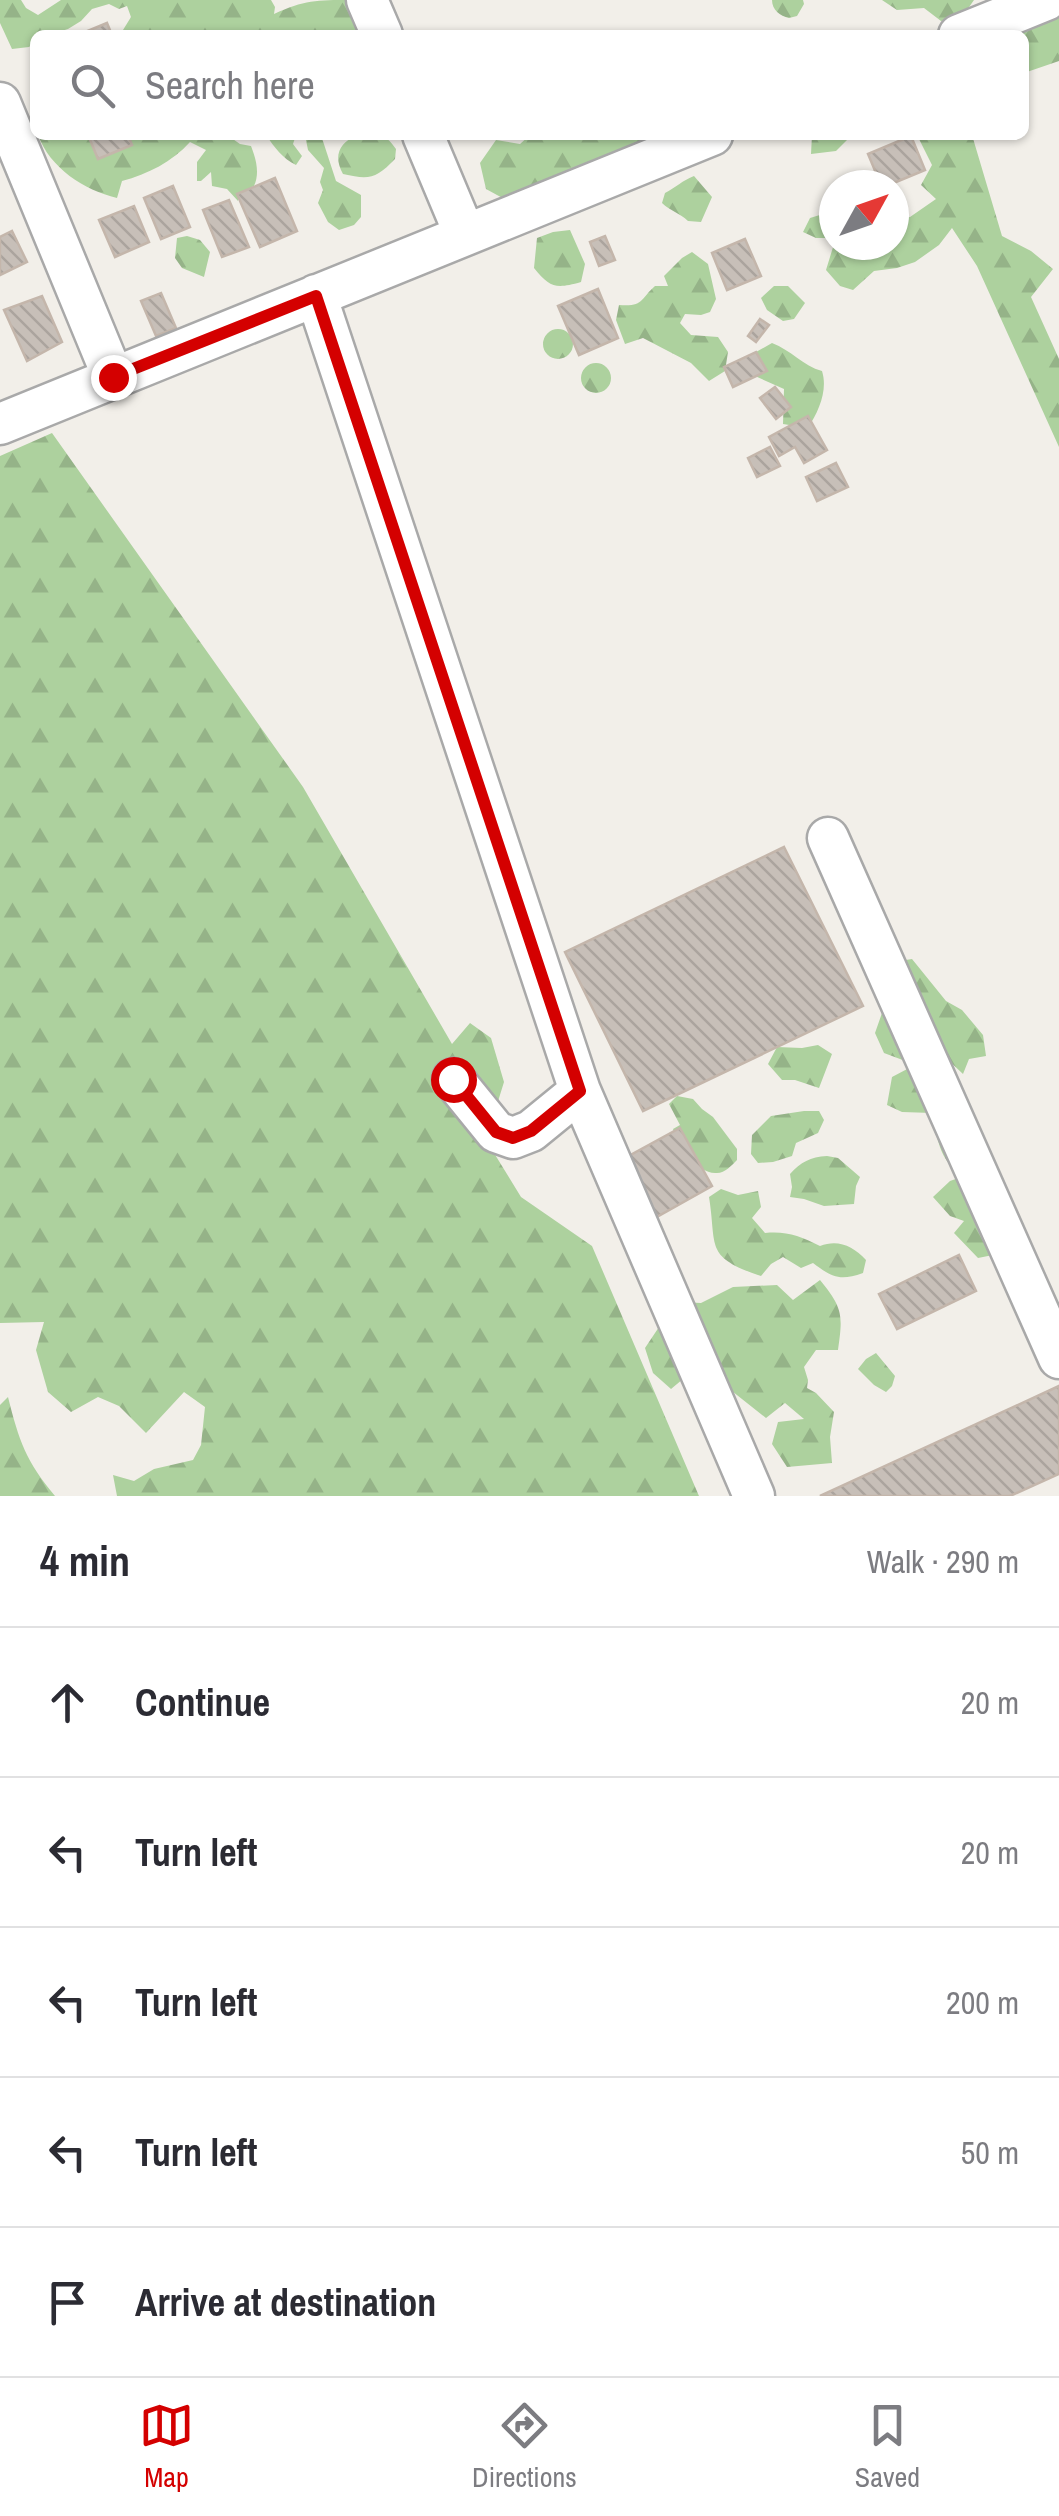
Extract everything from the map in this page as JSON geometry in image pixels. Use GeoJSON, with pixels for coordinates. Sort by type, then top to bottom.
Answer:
{"type":"FeatureCollection","features":[{"type":"Feature","properties":{"kind":"street"},"geometry":{"type":"LineString","coordinates":[[367,0],[380,30]]}},
{"type":"Feature","properties":{"kind":"street"},"geometry":{"type":"LineString","coordinates":[[971,30],[1046,0]]}},
{"type":"Feature","properties":{"kind":"street"},"geometry":{"type":"LineString","coordinates":[[0,104],[113,377]]}},
{"type":"Feature","properties":{"kind":"street"},"geometry":{"type":"LineString","coordinates":[[425,140],[465,235]]}},
{"type":"Feature","properties":{"kind":"street"},"geometry":{"type":"LineString","coordinates":[[0,424],[700,140]]}},
{"type":"Feature","properties":{"kind":"street"},"geometry":{"type":"LineString","coordinates":[[316,296],[580,1091],[754,1496]]}},
{"type":"Feature","properties":{"kind":"street"},"geometry":{"type":"LineString","coordinates":[[828,838],[1059,1358]]}},
{"type":"Feature","properties":{"kind":"street"},"geometry":{"type":"LineString","coordinates":[[453,1079],[496,1132],[513,1138],[531,1131],[580,1091]]}},
{"type":"Feature","properties":{"kind":"green space"},"geometry":{"type":"Polygon","coordinates":[[[0,0],[21,0],[38,15],[61,0],[271,0],[274,14],[311,2],[350,0],[365,30],[123,30],[131,17],[127,6],[119,9],[109,4],[92,9],[68,29],[30,30],[30,46],[12,49],[0,23],[0,0]]]}},
{"type":"Feature","properties":{"kind":"green space"},"geometry":{"type":"Polygon","coordinates":[[[772,0],[803,0],[804,4],[797,16],[789,18],[777,12],[772,0]]]}},
{"type":"Feature","properties":{"kind":"green space"},"geometry":{"type":"Polygon","coordinates":[[[882,0],[974,0],[960,20],[941,21],[924,8],[897,10],[882,0]]]}},
{"type":"Feature","properties":{"kind":"green space"},"geometry":{"type":"Polygon","coordinates":[[[1059,3],[1059,61],[1029,71],[1029,30],[986,30],[1059,3]]]}},
{"type":"Feature","properties":{"kind":"green space"},"geometry":{"type":"Polygon","coordinates":[[[40,140],[234,140],[251,146],[257,166],[256,181],[238,194],[238,201],[227,189],[212,186],[211,172],[197,181],[197,162],[206,150],[190,142],[159,166],[122,181],[117,198],[70,176],[40,140]]]}},
{"type":"Feature","properties":{"kind":"green space"},"geometry":{"type":"Polygon","coordinates":[[[270,140],[294,140],[302,156],[296,165],[270,140]]]}},
{"type":"Feature","properties":{"kind":"green space"},"geometry":{"type":"Polygon","coordinates":[[[306,140],[323,140],[336,181],[361,195],[361,217],[354,225],[339,230],[328,222],[318,203],[324,168],[308,150],[306,140]]]}},
{"type":"Feature","properties":{"kind":"green space"},"geometry":{"type":"Polygon","coordinates":[[[387,140],[396,149],[395,159],[372,176],[343,174],[338,161],[346,142],[387,140]]]}},
{"type":"Feature","properties":{"kind":"green space"},"geometry":{"type":"Polygon","coordinates":[[[496,140],[520,144],[524,140],[649,140],[508,201],[486,189],[480,163],[496,140]]]}},
{"type":"Feature","properties":{"kind":"green space"},"geometry":{"type":"Polygon","coordinates":[[[812,140],[847,140],[836,151],[811,154],[812,140]]]}},
{"type":"Feature","properties":{"kind":"green space"},"geometry":{"type":"Polygon","coordinates":[[[920,140],[973,140],[1002,236],[1031,251],[1053,269],[1031,297],[1059,359],[1059,447],[977,266],[952,228],[939,245],[915,262],[874,271],[853,290],[840,286],[826,270],[829,260],[909,260],[909,217],[936,199],[921,185],[932,165],[920,140]]]}},
{"type":"Feature","properties":{"kind":"green space"},"geometry":{"type":"Polygon","coordinates":[[[694,176],[712,197],[701,222],[688,221],[662,203],[665,193],[694,176]]]}},
{"type":"Feature","properties":{"kind":"green space"},"geometry":{"type":"Polygon","coordinates":[[[819,215],[819,238],[803,232],[810,218],[819,215]]]}},
{"type":"Feature","properties":{"kind":"green space"},"geometry":{"type":"Polygon","coordinates":[[[570,230],[585,264],[581,282],[554,285],[534,268],[537,238],[570,230]]]}},
{"type":"Feature","properties":{"kind":"green space"},"geometry":{"type":"Polygon","coordinates":[[[177,238],[200,240],[210,252],[204,277],[182,268],[175,258],[177,238]]]}},
{"type":"Feature","properties":{"kind":"green space"},"geometry":{"type":"Polygon","coordinates":[[[692,252],[708,264],[716,299],[710,312],[685,314],[680,323],[691,335],[718,337],[728,352],[725,371],[709,381],[691,363],[643,338],[625,344],[616,320],[619,305],[641,301],[655,286],[668,286],[664,276],[692,252]]]}},
{"type":"Feature","properties":{"kind":"green space"},"geometry":{"type":"Polygon","coordinates":[[[774,286],[788,286],[805,303],[794,319],[783,321],[767,310],[761,298],[774,286]]]}},
{"type":"Feature","properties":{"kind":"green space"},"geometry":{"type":"Polygon","coordinates":[[[558,329],[569,333],[573,344],[569,355],[558,359],[547,355],[543,344],[547,333],[558,329]]]}},
{"type":"Feature","properties":{"kind":"green space"},"geometry":{"type":"Polygon","coordinates":[[[772,343],[822,371],[821,400],[808,428],[783,424],[784,389],[755,376],[756,352],[772,343]]]}},
{"type":"Feature","properties":{"kind":"green space"},"geometry":{"type":"Polygon","coordinates":[[[596,363],[607,367],[611,378],[607,389],[596,393],[585,389],[581,378],[585,367],[596,363]]]}},
{"type":"Feature","properties":{"kind":"green space"},"geometry":{"type":"Polygon","coordinates":[[[52,433],[303,787],[452,1044],[470,1023],[491,1038],[504,1082],[486,1140],[521,1197],[592,1246],[699,1496],[117,1496],[113,1475],[134,1481],[154,1469],[193,1460],[201,1445],[205,1407],[184,1392],[146,1433],[119,1406],[98,1397],[71,1412],[48,1392],[36,1350],[44,1322],[0,1323],[0,456],[52,433]]]}},
{"type":"Feature","properties":{"kind":"green space"},"geometry":{"type":"Polygon","coordinates":[[[912,959],[946,1001],[962,1010],[983,1035],[986,1056],[969,1059],[963,1074],[946,1058],[908,1062],[884,1053],[875,1033],[882,1013],[878,999],[882,980],[893,962],[912,959]]]}},
{"type":"Feature","properties":{"kind":"green space"},"geometry":{"type":"Polygon","coordinates":[[[818,1045],[832,1054],[819,1088],[782,1080],[768,1064],[777,1047],[818,1045]]]}},
{"type":"Feature","properties":{"kind":"green space"},"geometry":{"type":"Polygon","coordinates":[[[911,1067],[952,1091],[979,1124],[979,1163],[999,1175],[1021,1219],[1000,1223],[993,1255],[978,1258],[954,1233],[964,1221],[950,1216],[933,1197],[950,1181],[967,1175],[950,1165],[944,1156],[937,1137],[945,1128],[932,1113],[902,1112],[887,1105],[892,1077],[911,1067]]]}},
{"type":"Feature","properties":{"kind":"green space"},"geometry":{"type":"Polygon","coordinates":[[[677,1096],[693,1099],[713,1117],[737,1149],[737,1160],[726,1170],[717,1173],[703,1169],[684,1150],[673,1129],[680,1125],[669,1104],[677,1096]]]}},
{"type":"Feature","properties":{"kind":"green space"},"geometry":{"type":"Polygon","coordinates":[[[819,1111],[824,1120],[818,1133],[796,1143],[792,1156],[758,1163],[751,1154],[752,1135],[771,1116],[819,1111]]]}},
{"type":"Feature","properties":{"kind":"green space"},"geometry":{"type":"Polygon","coordinates":[[[827,1156],[838,1158],[860,1177],[854,1204],[824,1206],[790,1197],[790,1174],[806,1161],[827,1156]]]}},
{"type":"Feature","properties":{"kind":"green space"},"geometry":{"type":"Polygon","coordinates":[[[721,1189],[738,1195],[758,1191],[761,1207],[752,1218],[765,1233],[793,1235],[820,1246],[845,1245],[866,1260],[863,1273],[837,1277],[813,1263],[801,1268],[783,1257],[761,1276],[730,1263],[717,1248],[712,1228],[709,1197],[721,1189]]]}},
{"type":"Feature","properties":{"kind":"green space"},"geometry":{"type":"Polygon","coordinates":[[[820,1280],[839,1312],[838,1350],[816,1350],[804,1367],[807,1388],[834,1412],[830,1437],[832,1463],[787,1467],[772,1444],[778,1422],[804,1419],[785,1403],[766,1418],[718,1380],[695,1369],[671,1389],[653,1373],[645,1348],[680,1302],[701,1303],[733,1287],[777,1285],[793,1300],[820,1280]]]}},
{"type":"Feature","properties":{"kind":"green space"},"geometry":{"type":"Polygon","coordinates":[[[876,1353],[895,1376],[886,1392],[858,1369],[876,1353]]]}},
{"type":"Feature","properties":{"kind":"green space"},"geometry":{"type":"Polygon","coordinates":[[[8,1397],[25,1450],[55,1496],[0,1496],[0,1405],[8,1397]]]}},
{"type":"Feature","properties":{"kind":"building"},"geometry":{"type":"Polygon","coordinates":[[[107,23],[110,30],[90,30],[107,23]]]}},
{"type":"Feature","properties":{"kind":"building"},"geometry":{"type":"Polygon","coordinates":[[[90,140],[130,140],[132,145],[98,159],[90,140]]]}},
{"type":"Feature","properties":{"kind":"building"},"geometry":{"type":"Polygon","coordinates":[[[901,140],[913,140],[925,170],[909,177],[909,170],[875,170],[868,154],[901,140]]]}},
{"type":"Feature","properties":{"kind":"building"},"geometry":{"type":"Polygon","coordinates":[[[275,178],[297,231],[260,247],[237,194],[275,178]]]}},
{"type":"Feature","properties":{"kind":"building"},"geometry":{"type":"Polygon","coordinates":[[[173,186],[190,227],[161,239],[144,198],[173,186]]]}},
{"type":"Feature","properties":{"kind":"building"},"geometry":{"type":"Polygon","coordinates":[[[229,200],[249,247],[222,257],[203,210],[229,200]]]}},
{"type":"Feature","properties":{"kind":"building"},"geometry":{"type":"Polygon","coordinates":[[[134,206],[149,242],[115,257],[99,220],[134,206]]]}},
{"type":"Feature","properties":{"kind":"building"},"geometry":{"type":"Polygon","coordinates":[[[12,231],[27,262],[0,275],[0,237],[12,231]]]}},
{"type":"Feature","properties":{"kind":"building"},"geometry":{"type":"Polygon","coordinates":[[[605,236],[615,260],[599,266],[590,242],[605,236]]]}},
{"type":"Feature","properties":{"kind":"building"},"geometry":{"type":"Polygon","coordinates":[[[745,239],[761,276],[727,290],[712,253],[745,239]]]}},
{"type":"Feature","properties":{"kind":"building"},"geometry":{"type":"Polygon","coordinates":[[[598,289],[618,338],[579,355],[558,306],[598,289]]]}},
{"type":"Feature","properties":{"kind":"building"},"geometry":{"type":"Polygon","coordinates":[[[161,293],[176,328],[156,336],[141,301],[161,293]]]}},
{"type":"Feature","properties":{"kind":"building"},"geometry":{"type":"Polygon","coordinates":[[[42,296],[62,342],[27,361],[4,310],[42,296]]]}},
{"type":"Feature","properties":{"kind":"building"},"geometry":{"type":"Polygon","coordinates":[[[760,319],[769,325],[756,342],[748,336],[760,319]]]}},
{"type":"Feature","properties":{"kind":"building"},"geometry":{"type":"Polygon","coordinates":[[[756,352],[767,371],[733,387],[724,367],[756,352]]]}},
{"type":"Feature","properties":{"kind":"building"},"geometry":{"type":"Polygon","coordinates":[[[775,387],[791,407],[776,419],[760,398],[775,387]]]}},
{"type":"Feature","properties":{"kind":"building"},"geometry":{"type":"Polygon","coordinates":[[[808,416],[827,450],[804,463],[795,447],[779,456],[769,437],[808,416]]]}},
{"type":"Feature","properties":{"kind":"building"},"geometry":{"type":"Polygon","coordinates":[[[770,447],[780,466],[757,477],[748,458],[770,447]]]}},
{"type":"Feature","properties":{"kind":"building"},"geometry":{"type":"Polygon","coordinates":[[[836,463],[848,487],[817,501],[806,477],[836,463]]]}},
{"type":"Feature","properties":{"kind":"building"},"geometry":{"type":"Polygon","coordinates":[[[784,847],[863,1006],[643,1111],[565,952],[784,847]]]}},
{"type":"Feature","properties":{"kind":"building"},"geometry":{"type":"Polygon","coordinates":[[[680,1128],[712,1186],[646,1223],[614,1164],[680,1128]]]}},
{"type":"Feature","properties":{"kind":"building"},"geometry":{"type":"Polygon","coordinates":[[[959,1255],[976,1291],[897,1329],[879,1294],[959,1255]]]}},
{"type":"Feature","properties":{"kind":"building"},"geometry":{"type":"Polygon","coordinates":[[[1059,1386],[1059,1474],[1010,1496],[820,1496],[1059,1386]]]}},
{"type":"Feature","properties":{"kind":"route"},"geometry":{"type":"LineString","coordinates":[[113,377],[316,296],[580,1091],[531,1131],[513,1138],[496,1132],[453,1079]]}}]}
